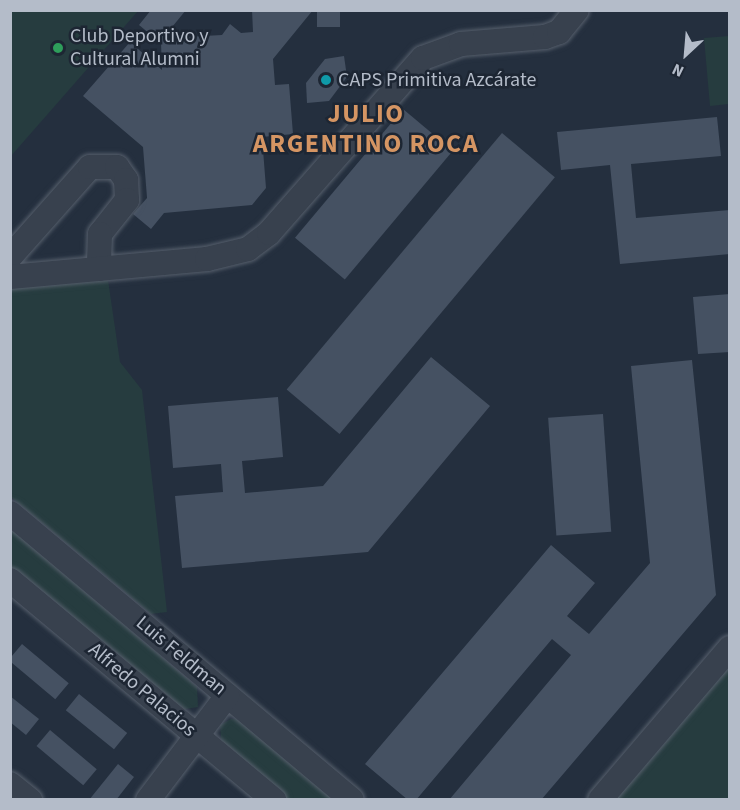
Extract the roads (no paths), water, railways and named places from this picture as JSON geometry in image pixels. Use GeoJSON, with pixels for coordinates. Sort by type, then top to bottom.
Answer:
{"type":"FeatureCollection","features":[{"type":"Feature","properties":{"kind":"street"},"geometry":{"type":"LineString","coordinates":[[10,277],[207,259],[248,249],[269,233],[423,58],[461,44],[545,36],[559,32],[577,10]]}},
{"type":"Feature","properties":{"kind":"street"},"geometry":{"type":"LineString","coordinates":[[10,257],[90,167],[117,167],[126,180],[127,200],[100,234],[99,269]]}},
{"type":"Feature","properties":{"kind":"street","name":"Luis Feldman"},"geometry":{"type":"LineString","coordinates":[[10,513],[351,800]]}},
{"type":"Feature","properties":{"kind":"street","name":"Alfredo Palacios"},"geometry":{"type":"LineString","coordinates":[[10,580],[274,800]]}},
{"type":"Feature","properties":{"kind":"street"},"geometry":{"type":"LineString","coordinates":[[600,800],[729,648]]}},
{"type":"Feature","properties":{"kind":"street"},"geometry":{"type":"LineString","coordinates":[[147,800],[227,696]]}},
{"type":"Feature","properties":{"kind":"street"},"geometry":{"type":"LineString","coordinates":[[10,784],[30,800]]}},
{"type":"Feature","properties":{"kind":"place","name":"Club Deportivo y Cultural Alumni"},"geometry":{"type":"Point","coordinates":[58,48]}},
{"type":"Feature","properties":{"kind":"place","name":"CAPS Primitiva Azcárate"},"geometry":{"type":"Point","coordinates":[326,80]}},
{"type":"Feature","properties":{"kind":"district","name":"JULIO ARGENTINO ROCA"},"geometry":{"type":"Point","coordinates":[366,129]}}]}
